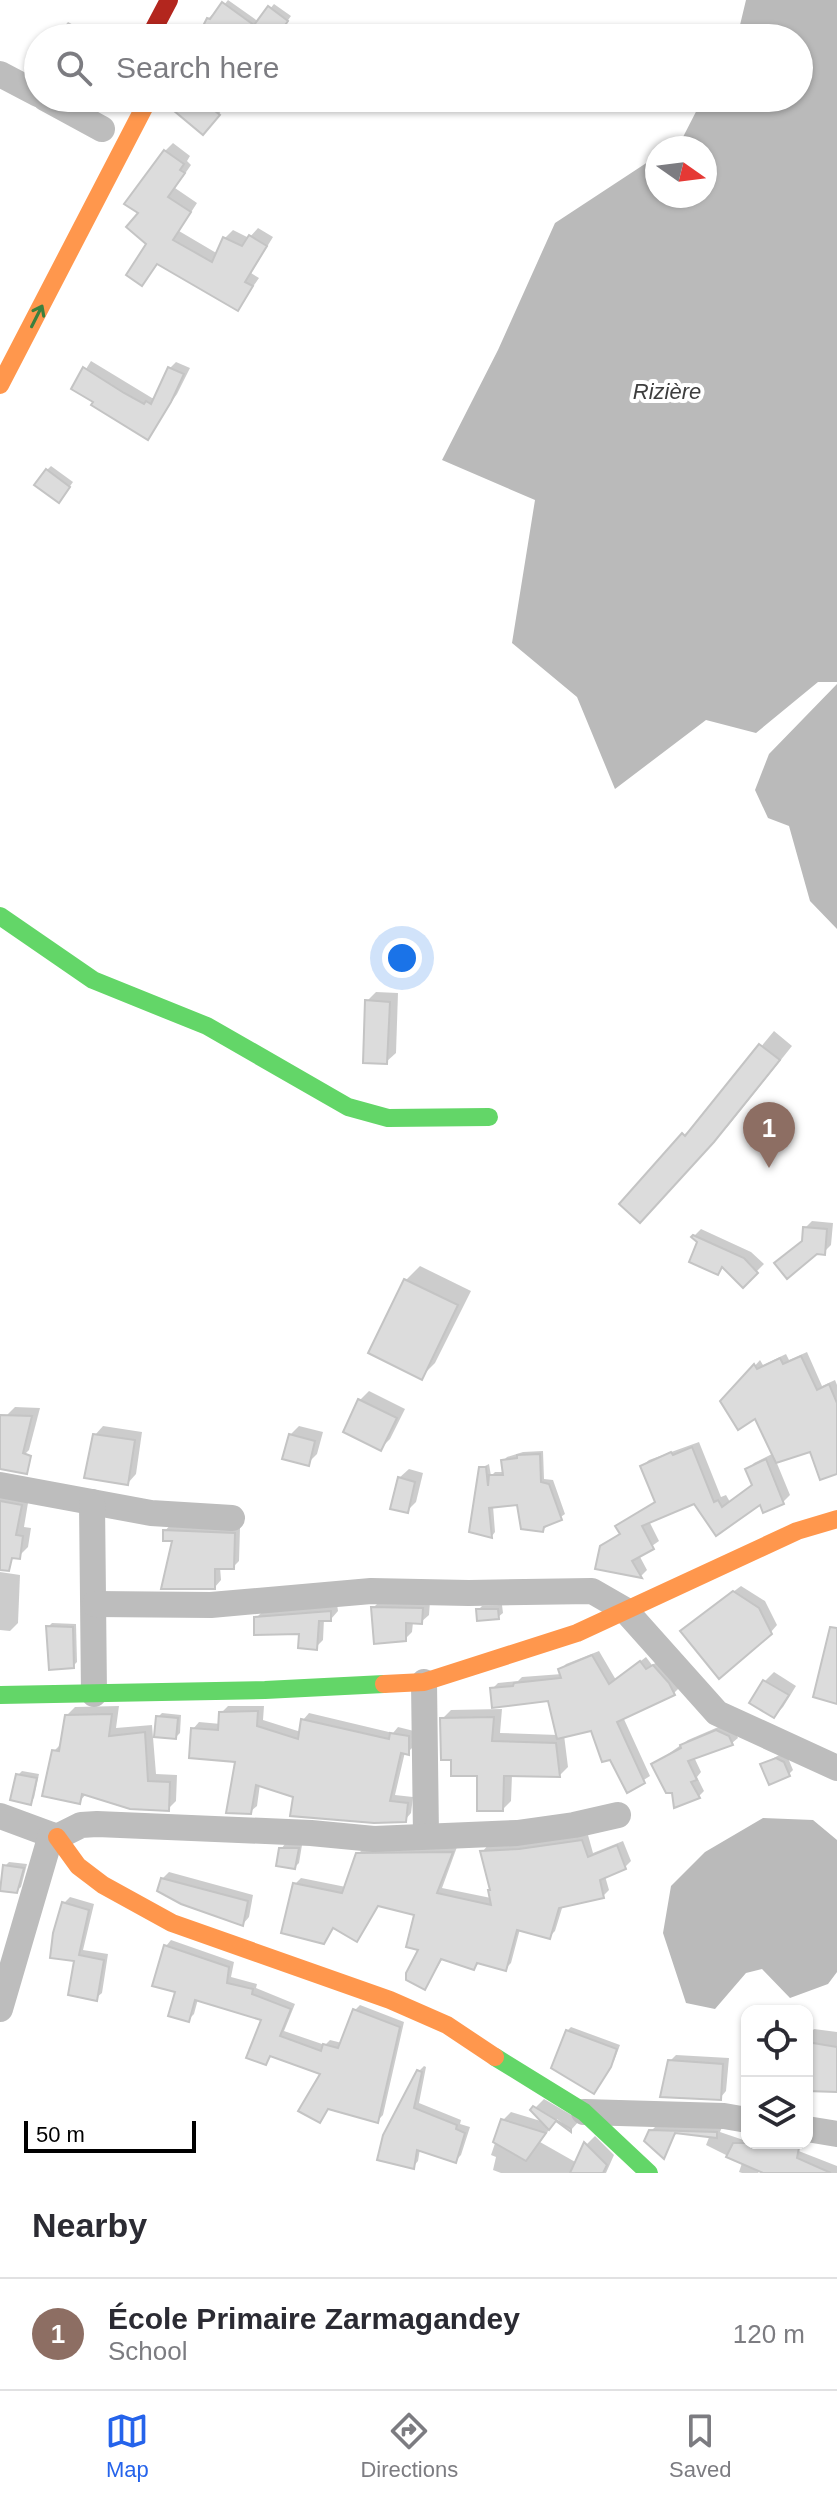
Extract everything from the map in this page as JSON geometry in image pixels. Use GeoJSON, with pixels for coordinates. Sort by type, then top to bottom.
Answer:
{"type":"FeatureCollection","features":[{"type":"Feature","properties":{"kind":"main road"},"geometry":{"type":"LineString","coordinates":[[156,24],[169,0]]}},
{"type":"Feature","properties":{"kind":"main road"},"geometry":{"type":"LineString","coordinates":[[0,385],[142,112]]}},
{"type":"Feature","properties":{"kind":"main road"},"geometry":{"type":"LineString","coordinates":[[0,916],[93,980],[207,1026],[348,1107],[388,1118],[489,1117]]}},
{"type":"Feature","properties":{"kind":"main road"},"geometry":{"type":"LineString","coordinates":[[0,1695],[424,1682],[577,1633],[797,1531],[837,1519]]}},
{"type":"Feature","properties":{"kind":"main road"},"geometry":{"type":"LineString","coordinates":[[54,1836],[90,1876],[172,1923],[390,2000],[447,2025],[508,2067],[584,2112],[649,2173]]}},
{"type":"Feature","properties":{"kind":"street"},"geometry":{"type":"LineString","coordinates":[[0,74],[24,87]]}},
{"type":"Feature","properties":{"kind":"street"},"geometry":{"type":"LineString","coordinates":[[73,112],[103,127]]}},
{"type":"Feature","properties":{"kind":"street"},"geometry":{"type":"LineString","coordinates":[[0,1485],[151,1513],[232,1518]]}},
{"type":"Feature","properties":{"kind":"street"},"geometry":{"type":"LineString","coordinates":[[92,1502],[94,1694]]}},
{"type":"Feature","properties":{"kind":"street"},"geometry":{"type":"LineString","coordinates":[[95,1604],[211,1605],[371,1591],[592,1591],[625,1610],[711,1708],[837,1768]]}},
{"type":"Feature","properties":{"kind":"street"},"geometry":{"type":"LineString","coordinates":[[424,1682],[426,1836]]}},
{"type":"Feature","properties":{"kind":"street"},"geometry":{"type":"LineString","coordinates":[[0,1816],[54,1836],[81,1825],[97,1824],[311,1833],[374,1839],[517,1833],[618,1815]]}},
{"type":"Feature","properties":{"kind":"street"},"geometry":{"type":"LineString","coordinates":[[0,2009],[54,1836]]}},
{"type":"Feature","properties":{"kind":"street"},"geometry":{"type":"LineString","coordinates":[[584,2112],[741,2119]]}},
{"type":"Feature","properties":{"kind":"street"},"geometry":{"type":"LineString","coordinates":[[813,2130],[837,2134]]}},
{"type":"Feature","properties":{"kind":"water","name":"Rizière"},"geometry":{"type":"Polygon","coordinates":[[[746,0],[837,0],[837,682],[818,682],[756,733],[706,720],[615,789],[577,697],[512,643],[535,500],[442,460],[498,350],[555,223],[645,164],[645,208],[717,208],[717,136],[684,136],[696,112],[813,112],[813,24],[740,24],[746,0]]]}},
{"type":"Feature","properties":{"kind":"water"},"geometry":{"type":"Polygon","coordinates":[[[837,684],[837,929],[810,901],[789,826],[768,818],[755,790],[769,754],[837,684]]]}},
{"type":"Feature","properties":{"kind":"water"},"geometry":{"type":"Polygon","coordinates":[[[763,1818],[813,1820],[837,1840],[837,1972],[828,1984],[790,1998],[762,1969],[746,1973],[715,2009],[686,2003],[663,1933],[671,1886],[705,1852],[763,1818]]]}},
{"type":"Feature","properties":{"kind":"building"},"geometry":{"type":"Polygon","coordinates":[[[222,2],[253,24],[204,24],[207,18],[210,19],[222,2]]]}},
{"type":"Feature","properties":{"kind":"building"},"geometry":{"type":"Polygon","coordinates":[[[268,6],[288,21],[286,24],[255,24],[268,6]]]}},
{"type":"Feature","properties":{"kind":"building"},"geometry":{"type":"Polygon","coordinates":[[[175,112],[216,112],[220,115],[203,135],[175,112]]]}},
{"type":"Feature","properties":{"kind":"building"},"geometry":{"type":"Polygon","coordinates":[[[164,150],[184,164],[180,170],[185,173],[168,197],[191,212],[173,240],[212,262],[223,237],[242,246],[249,235],[267,246],[245,282],[253,286],[238,311],[157,264],[142,286],[126,275],[146,244],[126,227],[138,213],[124,204],[164,150]]]}},
{"type":"Feature","properties":{"kind":"building"},"geometry":{"type":"Polygon","coordinates":[[[83,367],[144,404],[146,401],[151,404],[168,367],[184,374],[148,440],[71,389],[83,367]]]}},
{"type":"Feature","properties":{"kind":"building"},"geometry":{"type":"Polygon","coordinates":[[[46,469],[70,487],[59,503],[34,485],[46,469]]]}},
{"type":"Feature","properties":{"kind":"building"},"geometry":{"type":"Polygon","coordinates":[[[365,1000],[390,1002],[387,1064],[363,1063],[365,1000]]]}},
{"type":"Feature","properties":{"kind":"building"},"geometry":{"type":"Polygon","coordinates":[[[759,1044],[780,1060],[714,1142],[640,1223],[619,1204],[682,1133],[685,1136],[759,1044]]]}},
{"type":"Feature","properties":{"kind":"building"},"geometry":{"type":"Polygon","coordinates":[[[803,1227],[827,1229],[825,1255],[817,1254],[787,1279],[774,1263],[802,1241],[803,1227]]]}},
{"type":"Feature","properties":{"kind":"building"},"geometry":{"type":"Polygon","coordinates":[[[693,1235],[744,1258],[758,1273],[743,1288],[722,1267],[718,1275],[689,1262],[697,1242],[691,1237],[693,1235]]]}},
{"type":"Feature","properties":{"kind":"building"},"geometry":{"type":"Polygon","coordinates":[[[404,1279],[458,1305],[422,1380],[368,1353],[404,1279]]]}},
{"type":"Feature","properties":{"kind":"building"},"geometry":{"type":"Polygon","coordinates":[[[801,1356],[817,1390],[829,1384],[837,1403],[837,1474],[820,1480],[810,1452],[776,1463],[755,1419],[738,1430],[720,1401],[754,1364],[757,1369],[780,1358],[783,1364],[801,1356]]]}},
{"type":"Feature","properties":{"kind":"building"},"geometry":{"type":"Polygon","coordinates":[[[358,1399],[397,1418],[381,1451],[343,1432],[358,1399]]]}},
{"type":"Feature","properties":{"kind":"building"},"geometry":{"type":"Polygon","coordinates":[[[0,1415],[32,1416],[23,1453],[31,1456],[27,1474],[0,1469],[0,1415]]]}},
{"type":"Feature","properties":{"kind":"building"},"geometry":{"type":"Polygon","coordinates":[[[93,1434],[135,1440],[128,1485],[84,1478],[93,1434]]]}},
{"type":"Feature","properties":{"kind":"building"},"geometry":{"type":"Polygon","coordinates":[[[289,1434],[315,1441],[309,1466],[282,1459],[289,1434]]]}},
{"type":"Feature","properties":{"kind":"building"},"geometry":{"type":"Polygon","coordinates":[[[692,1447],[714,1502],[718,1500],[722,1507],[752,1485],[745,1469],[766,1459],[784,1504],[763,1513],[760,1505],[716,1536],[694,1504],[642,1526],[654,1549],[632,1561],[642,1578],[595,1569],[600,1546],[620,1534],[615,1526],[655,1502],[640,1466],[671,1452],[673,1455],[692,1447]]]}},
{"type":"Feature","properties":{"kind":"building"},"geometry":{"type":"Polygon","coordinates":[[[540,1454],[541,1482],[549,1484],[562,1520],[544,1527],[543,1532],[521,1529],[517,1505],[489,1508],[492,1538],[469,1532],[479,1467],[486,1467],[488,1486],[489,1475],[503,1475],[501,1460],[517,1458],[517,1455],[540,1454]]]}},
{"type":"Feature","properties":{"kind":"building"},"geometry":{"type":"Polygon","coordinates":[[[398,1477],[415,1482],[408,1513],[390,1509],[398,1477]]]}},
{"type":"Feature","properties":{"kind":"building"},"geometry":{"type":"Polygon","coordinates":[[[0,1501],[22,1505],[16,1535],[23,1536],[20,1559],[12,1558],[9,1571],[0,1570],[0,1501]]]}},
{"type":"Feature","properties":{"kind":"building"},"geometry":{"type":"Polygon","coordinates":[[[163,1530],[235,1533],[234,1569],[215,1569],[215,1589],[161,1589],[172,1541],[163,1541],[163,1530]]]}},
{"type":"Feature","properties":{"kind":"building"},"geometry":{"type":"Polygon","coordinates":[[[733,1591],[759,1608],[772,1634],[719,1679],[680,1631],[733,1591]]]}},
{"type":"Feature","properties":{"kind":"building"},"geometry":{"type":"Polygon","coordinates":[[[371,1607],[423,1608],[422,1624],[406,1623],[406,1641],[374,1644],[371,1607]]]}},
{"type":"Feature","properties":{"kind":"building"},"geometry":{"type":"Polygon","coordinates":[[[476,1609],[498,1609],[499,1619],[477,1621],[476,1609]]]}},
{"type":"Feature","properties":{"kind":"building"},"geometry":{"type":"Polygon","coordinates":[[[331,1611],[331,1621],[319,1621],[317,1650],[298,1648],[299,1634],[254,1635],[254,1617],[331,1611]]]}},
{"type":"Feature","properties":{"kind":"building"},"geometry":{"type":"Polygon","coordinates":[[[46,1626],[73,1627],[74,1668],[49,1670],[46,1626]]]}},
{"type":"Feature","properties":{"kind":"building"},"geometry":{"type":"Polygon","coordinates":[[[830,1627],[837,1628],[837,1704],[813,1697],[830,1627]]]}},
{"type":"Feature","properties":{"kind":"building"},"geometry":{"type":"Polygon","coordinates":[[[592,1655],[609,1684],[640,1661],[646,1669],[653,1665],[675,1695],[617,1722],[645,1783],[627,1793],[610,1760],[602,1762],[591,1731],[557,1739],[548,1701],[492,1708],[490,1688],[561,1678],[558,1669],[592,1655]]]}},
{"type":"Feature","properties":{"kind":"building"},"geometry":{"type":"Polygon","coordinates":[[[763,1680],[789,1695],[774,1718],[749,1703],[763,1680]]]}},
{"type":"Feature","properties":{"kind":"building"},"geometry":{"type":"Polygon","coordinates":[[[258,1711],[257,1726],[298,1739],[301,1719],[389,1739],[390,1733],[409,1736],[409,1755],[401,1753],[390,1801],[408,1803],[406,1822],[374,1823],[290,1816],[293,1797],[256,1785],[251,1814],[226,1813],[235,1762],[189,1758],[191,1728],[218,1730],[219,1712],[258,1711]]]}},
{"type":"Feature","properties":{"kind":"building"},"geometry":{"type":"Polygon","coordinates":[[[112,1714],[109,1736],[145,1732],[148,1781],[170,1782],[169,1811],[130,1809],[82,1794],[80,1804],[42,1796],[52,1750],[59,1751],[65,1715],[112,1714]]]}},
{"type":"Feature","properties":{"kind":"building"},"geometry":{"type":"Polygon","coordinates":[[[156,1716],[178,1718],[176,1739],[154,1737],[156,1716]]]}},
{"type":"Feature","properties":{"kind":"building"},"geometry":{"type":"Polygon","coordinates":[[[494,1717],[492,1741],[556,1743],[560,1777],[504,1776],[503,1811],[477,1811],[477,1776],[451,1776],[451,1760],[441,1760],[440,1718],[494,1717]]]}},
{"type":"Feature","properties":{"kind":"building"},"geometry":{"type":"Polygon","coordinates":[[[716,1730],[729,1736],[733,1745],[688,1761],[697,1780],[691,1782],[700,1798],[674,1808],[672,1793],[666,1793],[651,1764],[681,1748],[680,1745],[716,1730]]]}},
{"type":"Feature","properties":{"kind":"building"},"geometry":{"type":"Polygon","coordinates":[[[776,1758],[784,1762],[790,1776],[769,1785],[760,1764],[776,1758]]]}},
{"type":"Feature","properties":{"kind":"building"},"geometry":{"type":"Polygon","coordinates":[[[16,1774],[37,1778],[31,1805],[10,1800],[16,1774]]]}},
{"type":"Feature","properties":{"kind":"building"},"geometry":{"type":"Polygon","coordinates":[[[582,1840],[588,1857],[617,1845],[626,1869],[600,1880],[604,1898],[559,1908],[550,1939],[517,1930],[506,1971],[477,1963],[474,1970],[441,1959],[425,1990],[406,1980],[406,1973],[418,1950],[406,1947],[414,1915],[378,1906],[357,1942],[333,1928],[324,1944],[281,1933],[293,1883],[342,1893],[356,1853],[453,1852],[437,1893],[491,1905],[480,1851],[582,1840]]]}},
{"type":"Feature","properties":{"kind":"building"},"geometry":{"type":"Polygon","coordinates":[[[279,1848],[299,1848],[295,1869],[276,1866],[279,1848]]]}},
{"type":"Feature","properties":{"kind":"building"},"geometry":{"type":"Polygon","coordinates":[[[3,1865],[24,1868],[17,1893],[0,1891],[3,1865]]]}},
{"type":"Feature","properties":{"kind":"building"},"geometry":{"type":"Polygon","coordinates":[[[161,1878],[248,1901],[243,1926],[181,1904],[157,1891],[161,1878]]]}},
{"type":"Feature","properties":{"kind":"building"},"geometry":{"type":"Polygon","coordinates":[[[62,1902],[89,1910],[79,1955],[104,1960],[97,2001],[68,1995],[74,1961],[50,1958],[62,1902]]]}},
{"type":"Feature","properties":{"kind":"building"},"geometry":{"type":"Polygon","coordinates":[[[164,1945],[229,1967],[227,1983],[253,1989],[252,1994],[291,2009],[280,2036],[321,2051],[323,2044],[338,2048],[353,2009],[400,2027],[378,2123],[328,2109],[320,2123],[298,2111],[320,2074],[270,2056],[266,2065],[246,2058],[261,2020],[195,2000],[189,2022],[168,2016],[175,1992],[152,1986],[164,1945]]]}},
{"type":"Feature","properties":{"kind":"building"},"geometry":{"type":"Polygon","coordinates":[[[566,2030],[617,2049],[611,2067],[594,2094],[551,2068],[566,2030]]]}},
{"type":"Feature","properties":{"kind":"building"},"geometry":{"type":"Polygon","coordinates":[[[813,2043],[837,2047],[837,2092],[813,2091],[813,2043]]]}},
{"type":"Feature","properties":{"kind":"building"},"geometry":{"type":"Polygon","coordinates":[[[668,2060],[723,2064],[721,2100],[660,2097],[668,2060]]]}},
{"type":"Feature","properties":{"kind":"building"},"geometry":{"type":"Polygon","coordinates":[[[417,2070],[422,2072],[414,2108],[457,2125],[456,2129],[465,2133],[456,2163],[417,2150],[414,2169],[377,2160],[383,2135],[417,2070]]]}},
{"type":"Feature","properties":{"kind":"building"},"geometry":{"type":"Polygon","coordinates":[[[533,2106],[571,2129],[571,2132],[556,2121],[549,2130],[530,2110],[533,2106]]]}},
{"type":"Feature","properties":{"kind":"building"},"geometry":{"type":"Polygon","coordinates":[[[501,2119],[546,2133],[526,2161],[493,2142],[501,2119]]]}},
{"type":"Feature","properties":{"kind":"building"},"geometry":{"type":"Polygon","coordinates":[[[649,2130],[717,2132],[717,2138],[675,2133],[664,2159],[644,2141],[649,2130]]]}},
{"type":"Feature","properties":{"kind":"building"},"geometry":{"type":"Polygon","coordinates":[[[584,2142],[607,2165],[603,2173],[570,2173],[584,2142]]]}},
{"type":"Feature","properties":{"kind":"building"},"geometry":{"type":"Polygon","coordinates":[[[733,2143],[741,2143],[741,2149],[799,2149],[797,2158],[831,2173],[763,2173],[726,2157],[733,2143]]]}},
{"type":"Feature","properties":{"kind":"traffic: fast"},"geometry":{"type":"LineString","coordinates":[[0,916],[93,980],[207,1026],[348,1107],[388,1118],[489,1117]]}},
{"type":"Feature","properties":{"kind":"traffic: fast"},"geometry":{"type":"LineString","coordinates":[[0,1695],[265,1690],[384,1684]]}},
{"type":"Feature","properties":{"kind":"traffic: fast"},"geometry":{"type":"LineString","coordinates":[[495,2057],[584,2112],[649,2173]]}},
{"type":"Feature","properties":{"kind":"traffic: slow"},"geometry":{"type":"LineString","coordinates":[[0,385],[142,112]]}},
{"type":"Feature","properties":{"kind":"traffic: slow"},"geometry":{"type":"LineString","coordinates":[[384,1684],[424,1682],[577,1633],[797,1531],[837,1519]]}},
{"type":"Feature","properties":{"kind":"traffic: slow"},"geometry":{"type":"LineString","coordinates":[[57,1837],[78,1866],[103,1885],[172,1923],[390,2000],[447,2025],[495,2057]]}},
{"type":"Feature","properties":{"kind":"traffic: jam"},"geometry":{"type":"LineString","coordinates":[[156,24],[169,0]]}},
{"type":"Feature","properties":{"kind":"place","name":"École Primaire Zarmagandey"},"geometry":{"type":"Point","coordinates":[769,1168]}}]}
